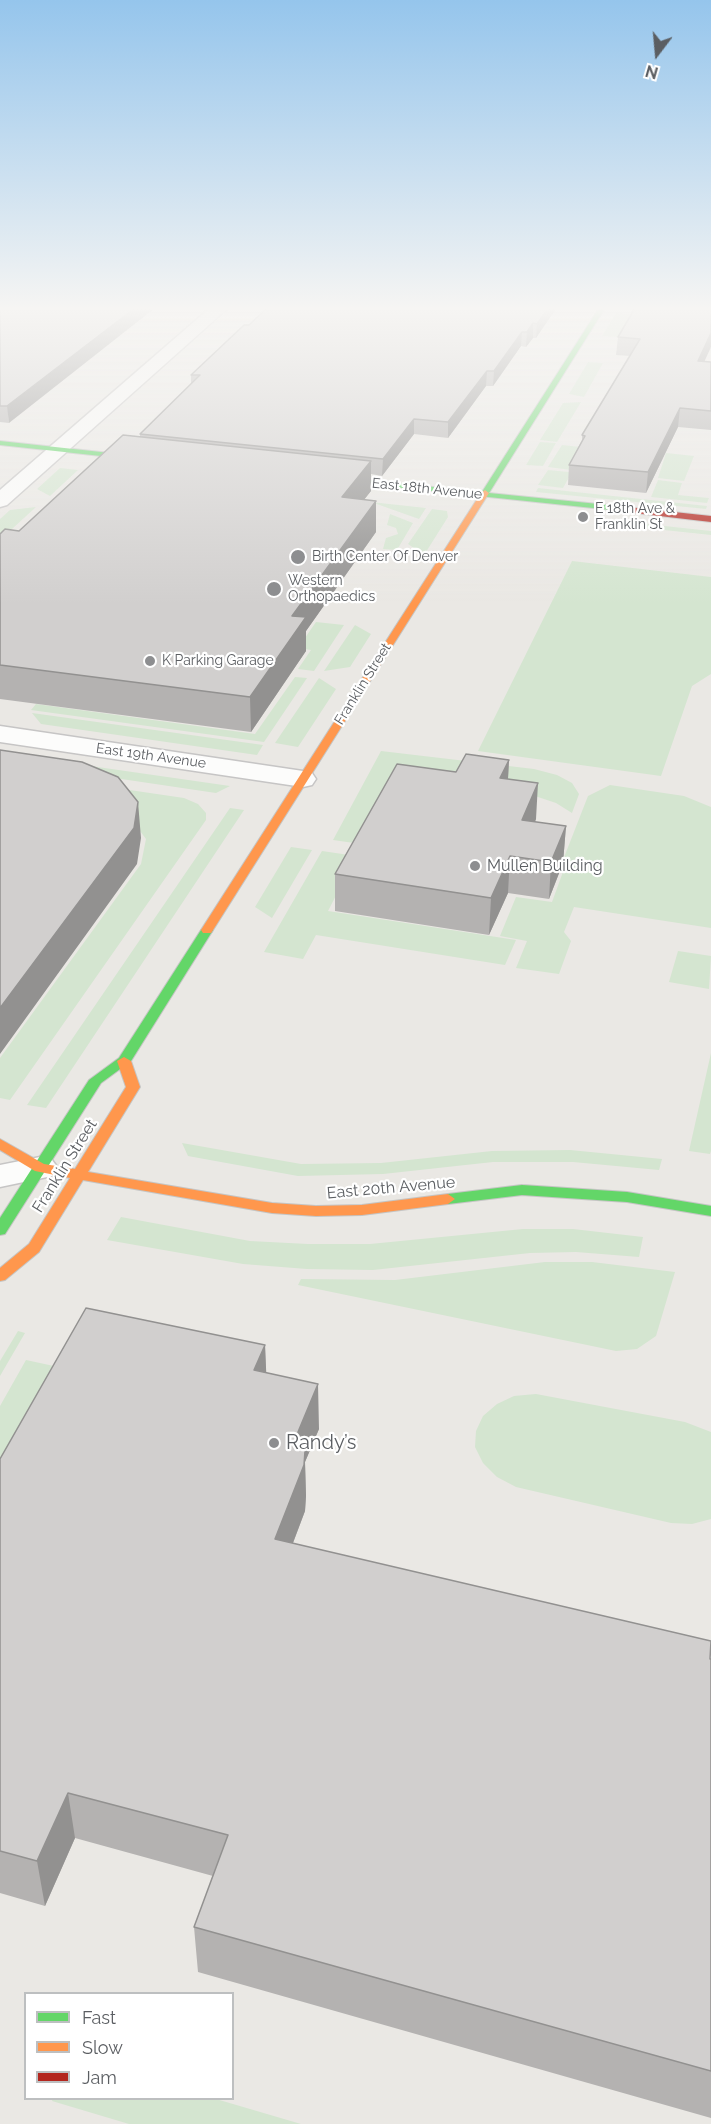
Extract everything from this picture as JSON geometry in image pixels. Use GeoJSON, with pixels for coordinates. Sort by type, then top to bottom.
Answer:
{"type":"FeatureCollection","features":[{"type":"Feature","properties":{"kind":"street"},"geometry":{"type":"LineString","coordinates":[[0,501],[108,407]]}},
{"type":"Feature","properties":{"kind":"street","name":"Franklin Street"},"geometry":{"type":"LineString","coordinates":[[0,1230],[96,1080],[124,1061],[539,407]]}},
{"type":"Feature","properties":{"kind":"street"},"geometry":{"type":"LineString","coordinates":[[0,443],[156,460]]}},
{"type":"Feature","properties":{"kind":"street","name":"East 18th Avenue"},"geometry":{"type":"LineString","coordinates":[[312,476],[711,519]]}},
{"type":"Feature","properties":{"kind":"street","name":"East 19th Avenue"},"geometry":{"type":"LineString","coordinates":[[0,734],[303,779]]}},
{"type":"Feature","properties":{"kind":"street","name":"Franklin Street"},"geometry":{"type":"LineString","coordinates":[[0,1276],[34,1248],[133,1087],[124,1061]]}},
{"type":"Feature","properties":{"kind":"street"},"geometry":{"type":"LineString","coordinates":[[0,1144],[40,1168]]}},
{"type":"Feature","properties":{"kind":"street"},"geometry":{"type":"LineString","coordinates":[[0,1176],[40,1168]]}},
{"type":"Feature","properties":{"kind":"street","name":"East 20th Avenue"},"geometry":{"type":"LineString","coordinates":[[40,1168],[219,1200],[316,1211],[362,1210],[522,1190],[627,1197],[711,1211]]}},
{"type":"Feature","properties":{"kind":"green space"},"geometry":{"type":"Polygon","coordinates":[[[560,407],[578,407],[557,442],[540,440],[560,407]]]}},
{"type":"Feature","properties":{"kind":"green space"},"geometry":{"type":"Polygon","coordinates":[[[540,442],[556,443],[543,466],[526,465],[540,442]]]}},
{"type":"Feature","properties":{"kind":"green space"},"geometry":{"type":"Polygon","coordinates":[[[562,445],[581,447],[571,470],[548,467],[562,445]]]}},
{"type":"Feature","properties":{"kind":"green space"},"geometry":{"type":"Polygon","coordinates":[[[666,453],[694,456],[684,481],[658,478],[666,453]]]}},
{"type":"Feature","properties":{"kind":"green space"},"geometry":{"type":"Polygon","coordinates":[[[60,468],[78,470],[50,496],[37,489],[60,468]]]}},
{"type":"Feature","properties":{"kind":"green space"},"geometry":{"type":"Polygon","coordinates":[[[548,470],[571,474],[563,488],[538,485],[548,470]]]}},
{"type":"Feature","properties":{"kind":"green space"},"geometry":{"type":"Polygon","coordinates":[[[658,480],[682,483],[678,495],[709,498],[707,503],[651,497],[658,480]]]}},
{"type":"Feature","properties":{"kind":"green space"},"geometry":{"type":"Polygon","coordinates":[[[538,488],[707,506],[706,509],[536,492],[538,488]]]}},
{"type":"Feature","properties":{"kind":"green space"},"geometry":{"type":"Polygon","coordinates":[[[371,502],[426,508],[419,519],[371,502]]]}},
{"type":"Feature","properties":{"kind":"green space"},"geometry":{"type":"Polygon","coordinates":[[[36,507],[0,540],[0,519],[10,510],[36,507]]]}},
{"type":"Feature","properties":{"kind":"green space"},"geometry":{"type":"Polygon","coordinates":[[[432,509],[447,511],[448,517],[426,552],[421,553],[408,544],[432,509]]]}},
{"type":"Feature","properties":{"kind":"green space"},"geometry":{"type":"Polygon","coordinates":[[[390,514],[413,523],[397,550],[383,549],[386,538],[398,534],[396,528],[387,525],[390,514]]]}},
{"type":"Feature","properties":{"kind":"green space"},"geometry":{"type":"Polygon","coordinates":[[[600,519],[711,531],[711,535],[598,523],[600,519]]]}},
{"type":"Feature","properties":{"kind":"green space"},"geometry":{"type":"Polygon","coordinates":[[[572,561],[711,577],[711,674],[692,686],[661,776],[478,751],[572,561]]]}},
{"type":"Feature","properties":{"kind":"green space"},"geometry":{"type":"Polygon","coordinates":[[[316,622],[344,625],[314,671],[298,669],[311,650],[298,648],[316,622]]]}},
{"type":"Feature","properties":{"kind":"green space"},"geometry":{"type":"Polygon","coordinates":[[[355,625],[371,634],[350,667],[324,671],[355,625]]]}},
{"type":"Feature","properties":{"kind":"green space"},"geometry":{"type":"Polygon","coordinates":[[[295,677],[307,678],[264,742],[31,710],[36,704],[255,734],[295,677]]]}},
{"type":"Feature","properties":{"kind":"green space"},"geometry":{"type":"Polygon","coordinates":[[[319,678],[336,689],[298,747],[275,743],[319,678]]]}},
{"type":"Feature","properties":{"kind":"green space"},"geometry":{"type":"Polygon","coordinates":[[[32,713],[263,745],[257,755],[41,724],[32,713]]]}},
{"type":"Feature","properties":{"kind":"green space"},"geometry":{"type":"Polygon","coordinates":[[[381,751],[534,769],[557,775],[572,783],[579,794],[572,813],[556,803],[526,793],[382,847],[333,840],[381,751]]]}},
{"type":"Feature","properties":{"kind":"green space"},"geometry":{"type":"Polygon","coordinates":[[[0,753],[230,786],[216,793],[0,761],[0,753]]]}},
{"type":"Feature","properties":{"kind":"green space"},"geometry":{"type":"Polygon","coordinates":[[[0,771],[184,798],[198,804],[206,813],[206,820],[10,1100],[0,1098],[0,1058],[141,864],[146,839],[126,812],[0,771]]]}},
{"type":"Feature","properties":{"kind":"green space"},"geometry":{"type":"Polygon","coordinates":[[[610,785],[684,796],[711,807],[711,928],[574,907],[564,932],[571,941],[559,974],[516,968],[527,941],[500,936],[516,897],[552,902],[567,861],[563,860],[588,796],[610,785]]]}},
{"type":"Feature","properties":{"kind":"green space"},"geometry":{"type":"Polygon","coordinates":[[[230,808],[244,810],[46,1108],[27,1105],[230,808]]]}},
{"type":"Feature","properties":{"kind":"green space"},"geometry":{"type":"Polygon","coordinates":[[[291,847],[312,850],[272,918],[255,907],[291,847]]]}},
{"type":"Feature","properties":{"kind":"green space"},"geometry":{"type":"Polygon","coordinates":[[[322,851],[383,860],[345,878],[328,911],[516,940],[505,965],[316,935],[303,959],[264,952],[322,851]]]}},
{"type":"Feature","properties":{"kind":"green space"},"geometry":{"type":"Polygon","coordinates":[[[678,951],[711,956],[709,989],[669,982],[678,951]]]}},
{"type":"Feature","properties":{"kind":"green space"},"geometry":{"type":"Polygon","coordinates":[[[711,1053],[711,1151],[710,1154],[689,1151],[711,1053]]]}},
{"type":"Feature","properties":{"kind":"green space"},"geometry":{"type":"Polygon","coordinates":[[[182,1143],[301,1164],[381,1163],[492,1151],[570,1150],[662,1159],[659,1170],[573,1162],[493,1162],[383,1174],[298,1176],[188,1156],[182,1143]]]}},
{"type":"Feature","properties":{"kind":"green space"},"geometry":{"type":"Polygon","coordinates":[[[121,1217],[250,1241],[308,1244],[370,1244],[523,1229],[573,1229],[643,1237],[639,1257],[576,1252],[530,1253],[373,1270],[307,1269],[243,1264],[107,1240],[121,1217]]]}},
{"type":"Feature","properties":{"kind":"green space"},"geometry":{"type":"Polygon","coordinates":[[[545,1262],[592,1262],[675,1272],[656,1336],[637,1349],[616,1351],[298,1285],[301,1279],[395,1280],[545,1262]]]}},
{"type":"Feature","properties":{"kind":"green space"},"geometry":{"type":"Polygon","coordinates":[[[18,1331],[25,1333],[0,1376],[0,1361],[18,1331]]]}},
{"type":"Feature","properties":{"kind":"green space"},"geometry":{"type":"Polygon","coordinates":[[[26,1360],[77,1371],[0,1512],[0,1406],[26,1360]]]}},
{"type":"Feature","properties":{"kind":"green space"},"geometry":{"type":"Polygon","coordinates":[[[536,1394],[685,1422],[711,1432],[711,1519],[692,1524],[671,1523],[516,1487],[497,1477],[483,1463],[475,1447],[476,1431],[483,1416],[497,1404],[514,1396],[536,1394]]]}},
{"type":"Feature","properties":{"kind":"green space"},"geometry":{"type":"Polygon","coordinates":[[[219,2100],[301,2124],[129,2124],[52,2101],[219,2100]]]}},
{"type":"Feature","properties":{"kind":"building"},"geometry":{"type":"Polygon","coordinates":[[[167,407],[459,407],[448,422],[414,419],[383,459],[140,434],[167,407]]]}},
{"type":"Feature","properties":{"kind":"building"},"geometry":{"type":"Polygon","coordinates":[[[599,407],[711,407],[711,411],[680,408],[648,472],[569,465],[585,436],[582,435],[599,407]]]}},
{"type":"Feature","properties":{"kind":"building"},"geometry":{"type":"Polygon","coordinates":[[[123,435],[371,461],[342,497],[376,501],[292,616],[306,617],[250,697],[0,665],[0,534],[5,529],[19,531],[123,435]]]}},
{"type":"Feature","properties":{"kind":"building"},"geometry":{"type":"Polygon","coordinates":[[[0,750],[82,762],[118,777],[138,802],[134,828],[0,1008],[0,750]]]}},
{"type":"Feature","properties":{"kind":"building"},"geometry":{"type":"Polygon","coordinates":[[[466,754],[509,760],[500,778],[538,783],[522,820],[566,826],[551,862],[510,856],[491,898],[335,874],[397,764],[456,772],[466,754]]]}},
{"type":"Feature","properties":{"kind":"building"},"geometry":{"type":"Polygon","coordinates":[[[86,1308],[265,1345],[254,1370],[318,1384],[298,1432],[305,1451],[304,1465],[275,1539],[711,1641],[711,2071],[194,1927],[228,1835],[68,1793],[37,1861],[0,1851],[0,1459],[86,1308]]]}},
{"type":"Feature","properties":{"kind":"traffic: fast"},"geometry":{"type":"LineString","coordinates":[[485,493],[539,407]]}},
{"type":"Feature","properties":{"kind":"traffic: fast"},"geometry":{"type":"LineString","coordinates":[[0,443],[147,459]]}},
{"type":"Feature","properties":{"kind":"traffic: fast"},"geometry":{"type":"LineString","coordinates":[[327,478],[628,510]]}},
{"type":"Feature","properties":{"kind":"traffic: fast"},"geometry":{"type":"LineString","coordinates":[[0,1230],[96,1080],[124,1061],[207,930]]}},
{"type":"Feature","properties":{"kind":"traffic: fast"},"geometry":{"type":"LineString","coordinates":[[448,1199],[522,1190],[627,1197],[711,1211]]}},
{"type":"Feature","properties":{"kind":"traffic: slow"},"geometry":{"type":"LineString","coordinates":[[207,930],[485,493]]}},
{"type":"Feature","properties":{"kind":"traffic: slow"},"geometry":{"type":"LineString","coordinates":[[0,1276],[34,1248],[133,1087],[124,1061]]}},
{"type":"Feature","properties":{"kind":"traffic: slow"},"geometry":{"type":"LineString","coordinates":[[0,1144],[40,1168],[272,1208],[316,1211],[362,1210],[448,1199]]}},
{"type":"Feature","properties":{"kind":"traffic: jam"},"geometry":{"type":"LineString","coordinates":[[628,510],[711,519]]}},
{"type":"Feature","properties":{"kind":"place","name":"E 18th Ave & Franklin St"},"geometry":{"type":"Point","coordinates":[583,517]}},
{"type":"Feature","properties":{"kind":"place","name":"Birth Center Of Denver"},"geometry":{"type":"Point","coordinates":[298,557]}},
{"type":"Feature","properties":{"kind":"place","name":"Western Orthopaedics"},"geometry":{"type":"Point","coordinates":[274,589]}},
{"type":"Feature","properties":{"kind":"place","name":"K Parking Garage"},"geometry":{"type":"Point","coordinates":[150,661]}},
{"type":"Feature","properties":{"kind":"place","name":"Mullen Building"},"geometry":{"type":"Point","coordinates":[475,866]}},
{"type":"Feature","properties":{"kind":"place","name":"Randy’s"},"geometry":{"type":"Point","coordinates":[274,1443]}}]}
